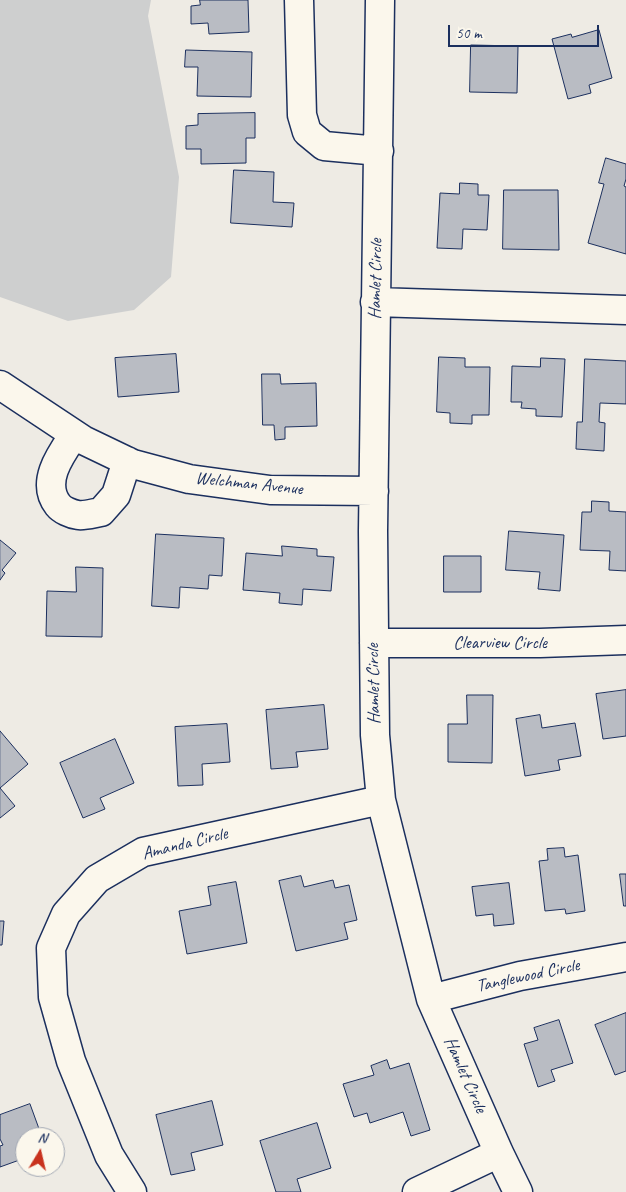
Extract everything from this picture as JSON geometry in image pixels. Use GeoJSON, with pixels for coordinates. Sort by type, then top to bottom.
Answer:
{"type":"FeatureCollection","features":[{"type":"Feature","properties":{"kind":"street"},"geometry":{"type":"LineString","coordinates":[[299,0],[302,115],[307,132],[324,146],[379,151]]}},
{"type":"Feature","properties":{"kind":"street","name":"Hamlet Circle"},"geometry":{"type":"LineString","coordinates":[[380,0],[374,491],[375,735],[380,800],[431,999],[518,1192]]}},
{"type":"Feature","properties":{"kind":"street"},"geometry":{"type":"LineString","coordinates":[[375,302],[626,310]]}},
{"type":"Feature","properties":{"kind":"street","name":"Welchman Avenue"},"geometry":{"type":"LineString","coordinates":[[0,385],[83,440],[127,461],[189,479],[270,490],[374,491]]}},
{"type":"Feature","properties":{"kind":"street"},"geometry":{"type":"LineString","coordinates":[[74,435],[57,460],[51,480],[51,497],[62,510],[78,515],[102,512],[116,495],[127,461]]}},
{"type":"Feature","properties":{"kind":"street","name":"Clearview Circle"},"geometry":{"type":"LineString","coordinates":[[374,643],[540,643],[626,640]]}},
{"type":"Feature","properties":{"kind":"street","name":"Amanda Circle"},"geometry":{"type":"LineString","coordinates":[[132,1192],[109,1155],[102,1138],[72,1061],[53,997],[51,948],[66,914],[96,879],[143,852],[380,800]]}},
{"type":"Feature","properties":{"kind":"street","name":"Tanglewood Circle"},"geometry":{"type":"LineString","coordinates":[[431,999],[520,976],[626,957]]}},
{"type":"Feature","properties":{"kind":"street"},"geometry":{"type":"LineString","coordinates":[[417,1192],[499,1153]]}},
{"type":"Feature","properties":{"kind":"shaded area"},"geometry":{"type":"Polygon","coordinates":[[[0,0],[151,0],[148,16],[179,177],[171,277],[134,310],[68,321],[0,297],[0,0]]]}},
{"type":"Feature","properties":{"kind":"building"},"geometry":{"type":"Polygon","coordinates":[[[200,0],[248,0],[249,32],[209,34],[208,23],[191,24],[191,6],[200,5],[200,0]]]}},
{"type":"Feature","properties":{"kind":"building"},"geometry":{"type":"Polygon","coordinates":[[[599,30],[612,78],[589,85],[591,93],[568,99],[552,39],[571,34],[572,37],[599,30]]]}},
{"type":"Feature","properties":{"kind":"building"},"geometry":{"type":"Polygon","coordinates":[[[471,45],[518,46],[517,93],[470,92],[471,45]]]}},
{"type":"Feature","properties":{"kind":"building"},"geometry":{"type":"Polygon","coordinates":[[[186,50],[252,52],[251,97],[197,96],[198,67],[185,67],[186,50]]]}},
{"type":"Feature","properties":{"kind":"building"},"geometry":{"type":"Polygon","coordinates":[[[255,113],[255,138],[246,138],[246,163],[201,164],[201,149],[186,149],[186,126],[198,125],[198,114],[255,113]]]}},
{"type":"Feature","properties":{"kind":"building"},"geometry":{"type":"Polygon","coordinates":[[[606,158],[626,164],[624,186],[626,187],[626,254],[588,243],[604,184],[599,183],[606,158]]]}},
{"type":"Feature","properties":{"kind":"building"},"geometry":{"type":"Polygon","coordinates":[[[234,170],[274,172],[273,202],[294,203],[292,227],[231,223],[234,170]]]}},
{"type":"Feature","properties":{"kind":"building"},"geometry":{"type":"Polygon","coordinates":[[[460,183],[478,184],[478,195],[489,195],[487,230],[463,229],[462,249],[437,248],[440,193],[459,194],[460,183]]]}},
{"type":"Feature","properties":{"kind":"building"},"geometry":{"type":"Polygon","coordinates":[[[504,190],[558,190],[559,250],[503,249],[504,190]]]}},
{"type":"Feature","properties":{"kind":"building"},"geometry":{"type":"Polygon","coordinates":[[[176,354],[179,392],[118,397],[115,358],[176,354]]]}},
{"type":"Feature","properties":{"kind":"building"},"geometry":{"type":"Polygon","coordinates":[[[439,357],[465,358],[465,367],[490,367],[489,415],[472,415],[472,424],[450,423],[450,413],[437,412],[439,357]]]}},
{"type":"Feature","properties":{"kind":"building"},"geometry":{"type":"Polygon","coordinates":[[[541,358],[565,359],[562,417],[536,416],[536,409],[521,408],[522,402],[511,402],[512,366],[540,367],[541,358]]]}},
{"type":"Feature","properties":{"kind":"building"},"geometry":{"type":"Polygon","coordinates":[[[585,359],[626,361],[626,404],[600,403],[599,422],[605,423],[604,451],[576,449],[577,422],[582,422],[585,359]]]}},
{"type":"Feature","properties":{"kind":"building"},"geometry":{"type":"Polygon","coordinates":[[[262,374],[280,374],[281,384],[316,383],[317,426],[285,427],[285,439],[275,440],[274,425],[263,425],[262,374]]]}},
{"type":"Feature","properties":{"kind":"building"},"geometry":{"type":"Polygon","coordinates":[[[592,501],[609,502],[609,511],[626,512],[626,571],[609,570],[610,551],[580,550],[582,512],[591,512],[592,501]]]}},
{"type":"Feature","properties":{"kind":"building"},"geometry":{"type":"Polygon","coordinates":[[[509,531],[564,535],[560,591],[538,589],[540,572],[506,570],[509,531]]]}},
{"type":"Feature","properties":{"kind":"building"},"geometry":{"type":"Polygon","coordinates":[[[156,534],[224,538],[222,576],[209,575],[208,589],[180,587],[179,608],[152,606],[156,534]]]}},
{"type":"Feature","properties":{"kind":"building"},"geometry":{"type":"Polygon","coordinates":[[[0,540],[16,553],[2,570],[5,573],[0,580],[0,540]]]}},
{"type":"Feature","properties":{"kind":"building"},"geometry":{"type":"Polygon","coordinates":[[[282,546],[317,549],[317,556],[334,557],[331,591],[303,589],[302,605],[279,603],[280,593],[243,590],[246,553],[282,556],[282,546]]]}},
{"type":"Feature","properties":{"kind":"building"},"geometry":{"type":"Polygon","coordinates":[[[444,556],[481,556],[481,592],[444,592],[444,556]]]}},
{"type":"Feature","properties":{"kind":"building"},"geometry":{"type":"Polygon","coordinates":[[[76,567],[103,568],[102,637],[46,636],[47,591],[76,592],[76,567]]]}},
{"type":"Feature","properties":{"kind":"building"},"geometry":{"type":"Polygon","coordinates":[[[626,690],[626,736],[603,739],[596,694],[626,690]]]}},
{"type":"Feature","properties":{"kind":"building"},"geometry":{"type":"Polygon","coordinates":[[[467,695],[493,695],[492,763],[448,762],[448,724],[467,724],[467,695]]]}},
{"type":"Feature","properties":{"kind":"building"},"geometry":{"type":"Polygon","coordinates":[[[324,705],[328,749],[296,752],[298,767],[271,769],[266,710],[324,705]]]}},
{"type":"Feature","properties":{"kind":"building"},"geometry":{"type":"Polygon","coordinates":[[[540,715],[542,728],[575,723],[581,756],[558,760],[560,770],[525,776],[516,719],[540,715]]]}},
{"type":"Feature","properties":{"kind":"building"},"geometry":{"type":"Polygon","coordinates":[[[227,724],[230,762],[202,764],[203,785],[178,786],[175,727],[227,724]]]}},
{"type":"Feature","properties":{"kind":"building"},"geometry":{"type":"Polygon","coordinates":[[[0,731],[28,764],[0,788],[0,731]]]}},
{"type":"Feature","properties":{"kind":"building"},"geometry":{"type":"Polygon","coordinates":[[[115,739],[134,783],[100,798],[105,809],[83,818],[60,763],[115,739]]]}},
{"type":"Feature","properties":{"kind":"building"},"geometry":{"type":"Polygon","coordinates":[[[0,788],[15,806],[0,818],[0,788]]]}},
{"type":"Feature","properties":{"kind":"building"},"geometry":{"type":"Polygon","coordinates":[[[564,848],[565,857],[578,855],[585,911],[566,914],[565,909],[545,911],[539,861],[548,860],[547,849],[564,848]]]}},
{"type":"Feature","properties":{"kind":"building"},"geometry":{"type":"Polygon","coordinates":[[[620,874],[626,874],[626,906],[624,906],[620,874]]]}},
{"type":"Feature","properties":{"kind":"building"},"geometry":{"type":"Polygon","coordinates":[[[301,876],[304,887],[333,880],[335,888],[349,885],[357,920],[344,923],[348,939],[296,951],[279,881],[301,876]]]}},
{"type":"Feature","properties":{"kind":"building"},"geometry":{"type":"Polygon","coordinates":[[[236,882],[247,943],[187,954],[179,911],[211,905],[208,887],[236,882]]]}},
{"type":"Feature","properties":{"kind":"building"},"geometry":{"type":"Polygon","coordinates":[[[509,883],[514,924],[494,926],[493,914],[476,916],[472,887],[509,883]]]}},
{"type":"Feature","properties":{"kind":"building"},"geometry":{"type":"Polygon","coordinates":[[[0,921],[4,921],[2,945],[0,945],[0,921]]]}},
{"type":"Feature","properties":{"kind":"building"},"geometry":{"type":"Polygon","coordinates":[[[626,1013],[626,1071],[615,1075],[595,1025],[626,1013]]]}},
{"type":"Feature","properties":{"kind":"building"},"geometry":{"type":"Polygon","coordinates":[[[559,1020],[573,1063],[551,1070],[555,1081],[538,1087],[524,1044],[538,1040],[534,1028],[559,1020]]]}},
{"type":"Feature","properties":{"kind":"building"},"geometry":{"type":"Polygon","coordinates":[[[387,1060],[390,1069],[409,1063],[430,1130],[411,1136],[403,1112],[370,1123],[367,1113],[354,1117],[343,1084],[374,1075],[371,1066],[387,1060]]]}},
{"type":"Feature","properties":{"kind":"building"},"geometry":{"type":"Polygon","coordinates":[[[212,1101],[223,1145],[191,1153],[195,1170],[171,1175],[156,1115],[212,1101]]]}},
{"type":"Feature","properties":{"kind":"building"},"geometry":{"type":"Polygon","coordinates":[[[30,1104],[38,1127],[15,1127],[15,1162],[0,1167],[0,1146],[3,1145],[0,1139],[0,1115],[30,1104]]]}},
{"type":"Feature","properties":{"kind":"building"},"geometry":{"type":"Polygon","coordinates":[[[317,1123],[331,1168],[297,1179],[301,1192],[276,1192],[260,1141],[317,1123]]]}}]}
